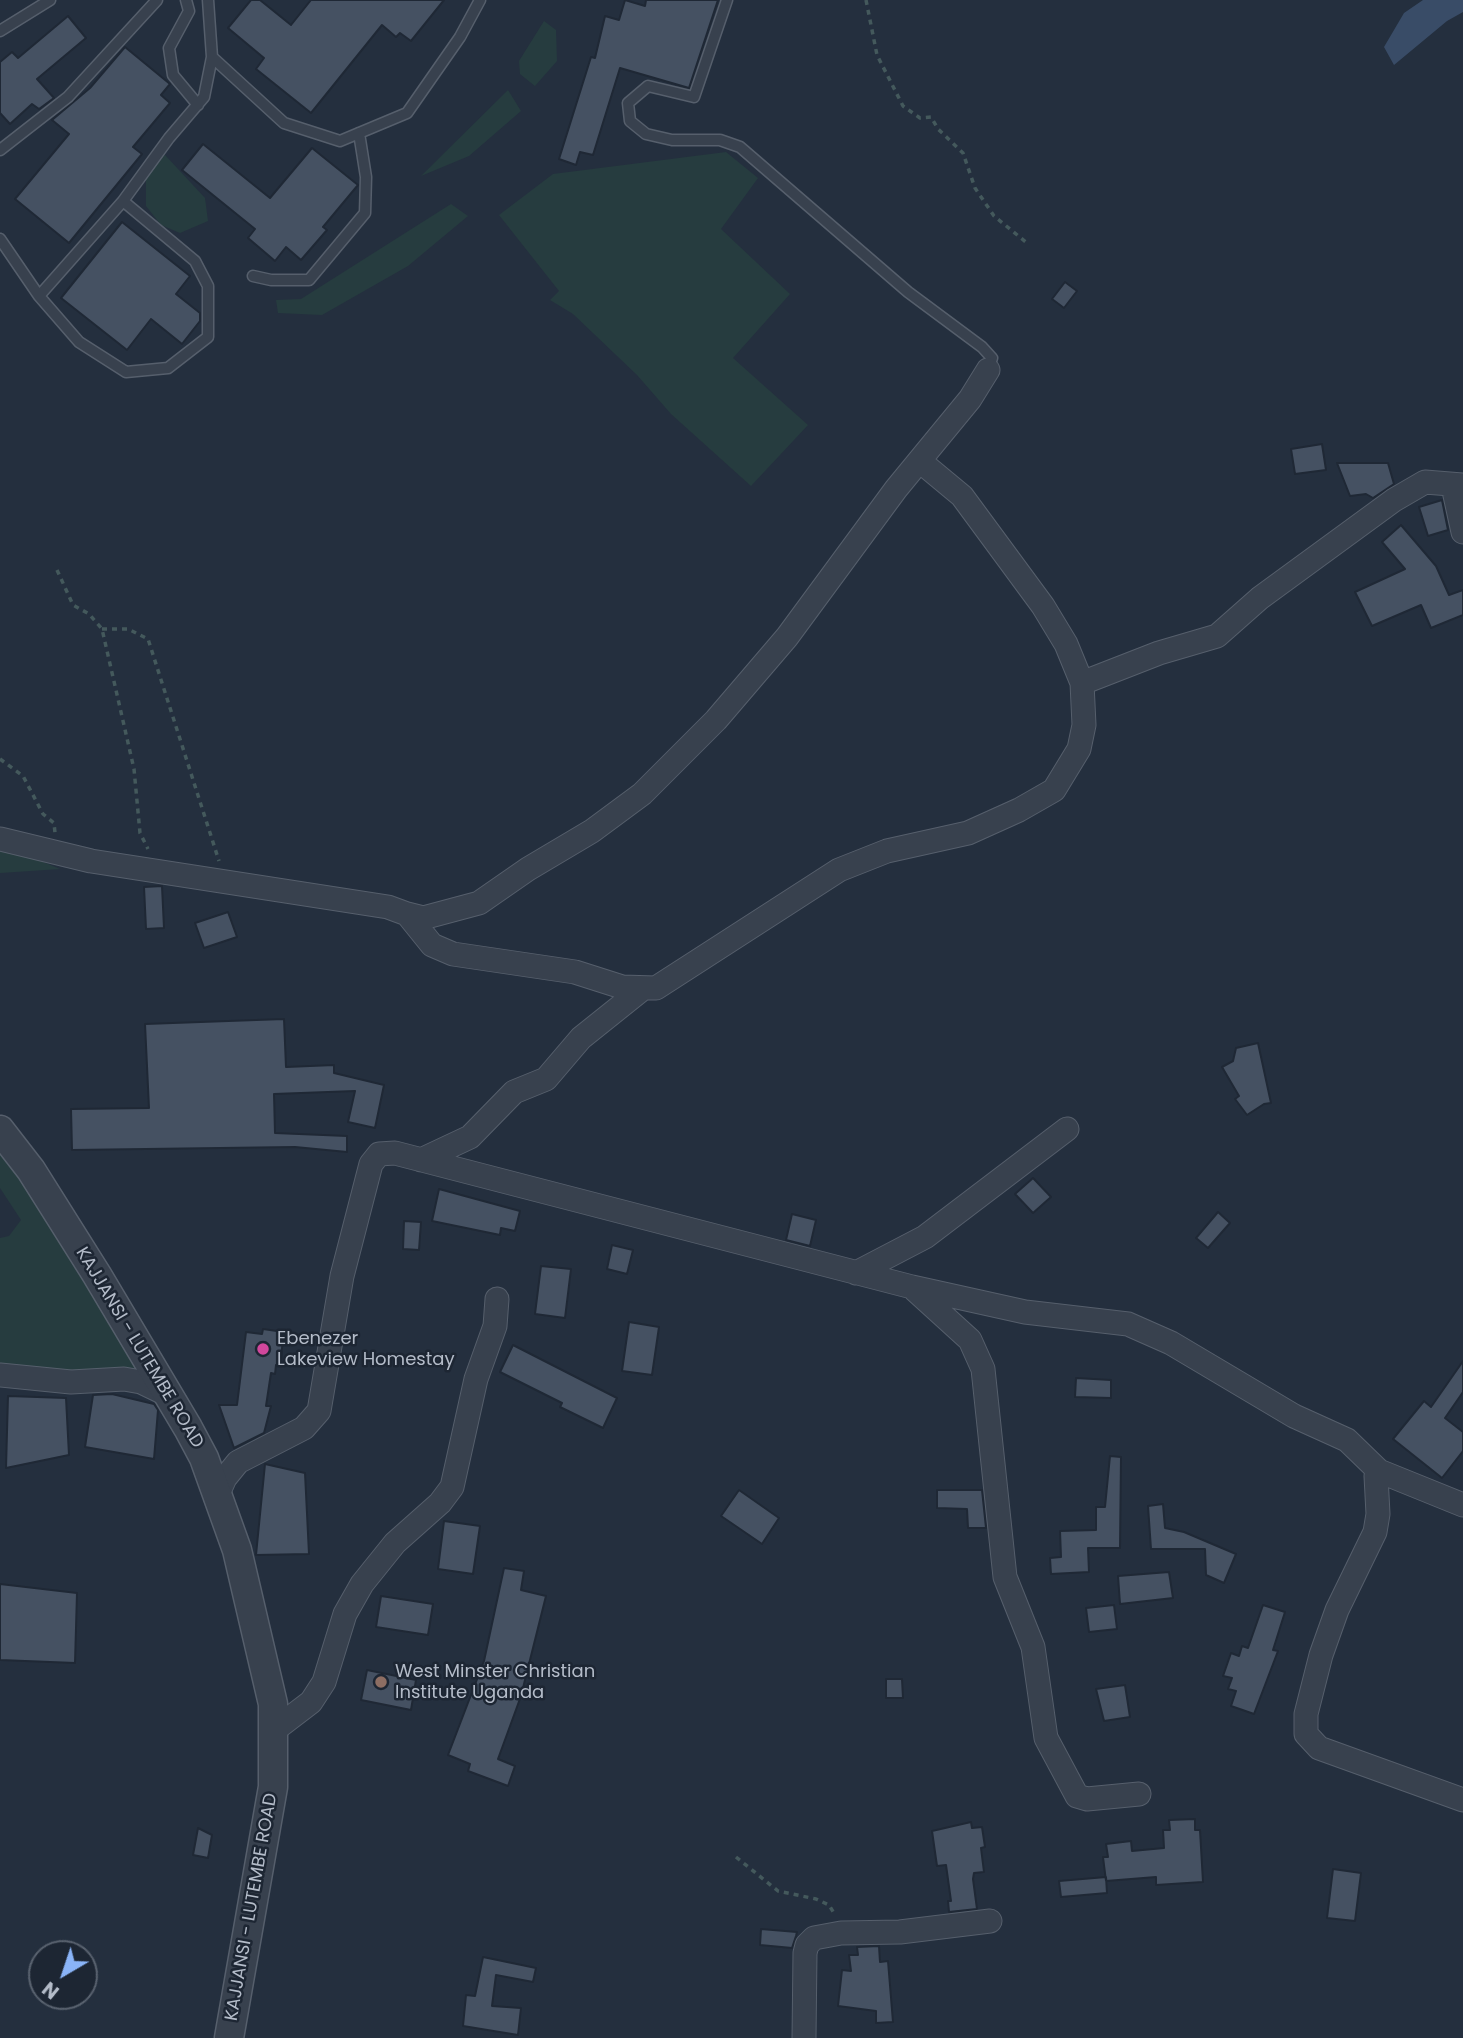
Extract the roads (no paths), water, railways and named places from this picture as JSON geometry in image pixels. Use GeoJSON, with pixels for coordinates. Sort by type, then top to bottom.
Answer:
{"type":"FeatureCollection","features":[{"type":"Feature","properties":{"kind":"street"},"geometry":{"type":"LineString","coordinates":[[0,839],[158,873],[388,907],[423,918],[479,903],[528,869],[592,831],[642,794],[716,720],[787,637],[896,489],[922,462],[970,399],[988,370]]}},
{"type":"Feature","properties":{"kind":"street"},"geometry":{"type":"LineString","coordinates":[[407,914],[432,945],[453,954],[575,972],[641,990],[656,988],[674,979],[839,870],[887,851],[968,833],[1054,790],[1079,749],[1084,724],[1082,683],[1066,644],[1043,606],[962,496],[922,462]]}},
{"type":"Feature","properties":{"kind":"street"},"geometry":{"type":"LineString","coordinates":[[1082,683],[1159,653],[1217,636],[1260,598],[1394,500],[1425,482],[1458,485],[1463,532]]}},
{"type":"Feature","properties":{"kind":"street"},"geometry":{"type":"LineString","coordinates":[[422,1160],[470,1137],[514,1092],[546,1079],[581,1038],[641,990]]}},
{"type":"Feature","properties":{"kind":"street"},"geometry":{"type":"LineString","coordinates":[[856,1273],[925,1237],[1067,1129]]}},
{"type":"Feature","properties":{"kind":"street","name":"KAJJANSI - LUTEMBE ROAD"},"geometry":{"type":"LineString","coordinates":[[0,1130],[31,1170],[97,1275],[204,1458],[240,1563],[274,1704],[273,1787],[229,2038]]}},
{"type":"Feature","properties":{"kind":"street"},"geometry":{"type":"LineString","coordinates":[[217,1496],[238,1462],[304,1428],[319,1411],[342,1276],[371,1164],[379,1154],[395,1153],[912,1287],[1025,1312],[1128,1324],[1171,1343],[1294,1416],[1347,1440],[1371,1460],[1379,1471],[1463,1505]]}},
{"type":"Feature","properties":{"kind":"street"},"geometry":{"type":"LineString","coordinates":[[912,1287],[970,1340],[983,1369],[1005,1577],[1033,1647],[1046,1738],[1077,1796],[1087,1799],[1139,1794]]}},
{"type":"Feature","properties":{"kind":"street"},"geometry":{"type":"LineString","coordinates":[[273,1731],[311,1702],[324,1682],[348,1607],[362,1584],[395,1543],[440,1503],[452,1487],[476,1379],[495,1326],[497,1299]]}},
{"type":"Feature","properties":{"kind":"street"},"geometry":{"type":"LineString","coordinates":[[0,1375],[71,1382],[124,1379],[141,1382],[166,1394]]}},
{"type":"Feature","properties":{"kind":"street"},"geometry":{"type":"LineString","coordinates":[[1379,1471],[1376,1476],[1378,1514],[1375,1532],[1337,1610],[1321,1655],[1306,1714],[1306,1734],[1319,1748],[1463,1800]]}},
{"type":"Feature","properties":{"kind":"street"},"geometry":{"type":"LineString","coordinates":[[804,2038],[807,1945],[814,1938],[836,1934],[900,1932],[990,1921]]}},
{"type":"Feature","properties":{"kind":"lane"},"geometry":{"type":"LineString","coordinates":[[0,31],[50,0]]}},
{"type":"Feature","properties":{"kind":"lane"},"geometry":{"type":"LineString","coordinates":[[0,150],[68,97],[157,0]]}},
{"type":"Feature","properties":{"kind":"lane"},"geometry":{"type":"LineString","coordinates":[[187,0],[189,11],[169,48],[173,75],[198,105]]}},
{"type":"Feature","properties":{"kind":"lane"},"geometry":{"type":"LineString","coordinates":[[39,296],[123,201],[204,97],[212,57],[208,0]]}},
{"type":"Feature","properties":{"kind":"lane"},"geometry":{"type":"LineString","coordinates":[[212,57],[284,123],[340,141],[407,113],[460,37],[480,0]]}},
{"type":"Feature","properties":{"kind":"lane"},"geometry":{"type":"LineString","coordinates":[[727,0],[694,96],[648,86],[628,103],[630,121],[646,134],[672,140],[720,140],[740,147],[908,292],[982,347],[992,358],[988,370]]}},
{"type":"Feature","properties":{"kind":"lane"},"geometry":{"type":"LineString","coordinates":[[253,276],[271,280],[309,280],[365,213],[366,177],[359,133]]}},
{"type":"Feature","properties":{"kind":"lane"},"geometry":{"type":"LineString","coordinates":[[0,239],[39,296],[79,342],[126,372],[168,368],[208,337],[208,286],[195,261],[123,201]]}},
{"type":"Feature","properties":{"kind":"water"},"geometry":{"type":"Polygon","coordinates":[[[1423,0],[1463,0],[1463,12],[1447,21],[1394,65],[1384,47],[1404,13],[1423,0]]]}},
{"type":"Feature","properties":{"kind":"place","name":"Ebenezer Lakeview Homestay"},"geometry":{"type":"Point","coordinates":[263,1349]}},
{"type":"Feature","properties":{"kind":"place","name":"West Minster Christian Institute Uganda"},"geometry":{"type":"Point","coordinates":[381,1682]}}]}
